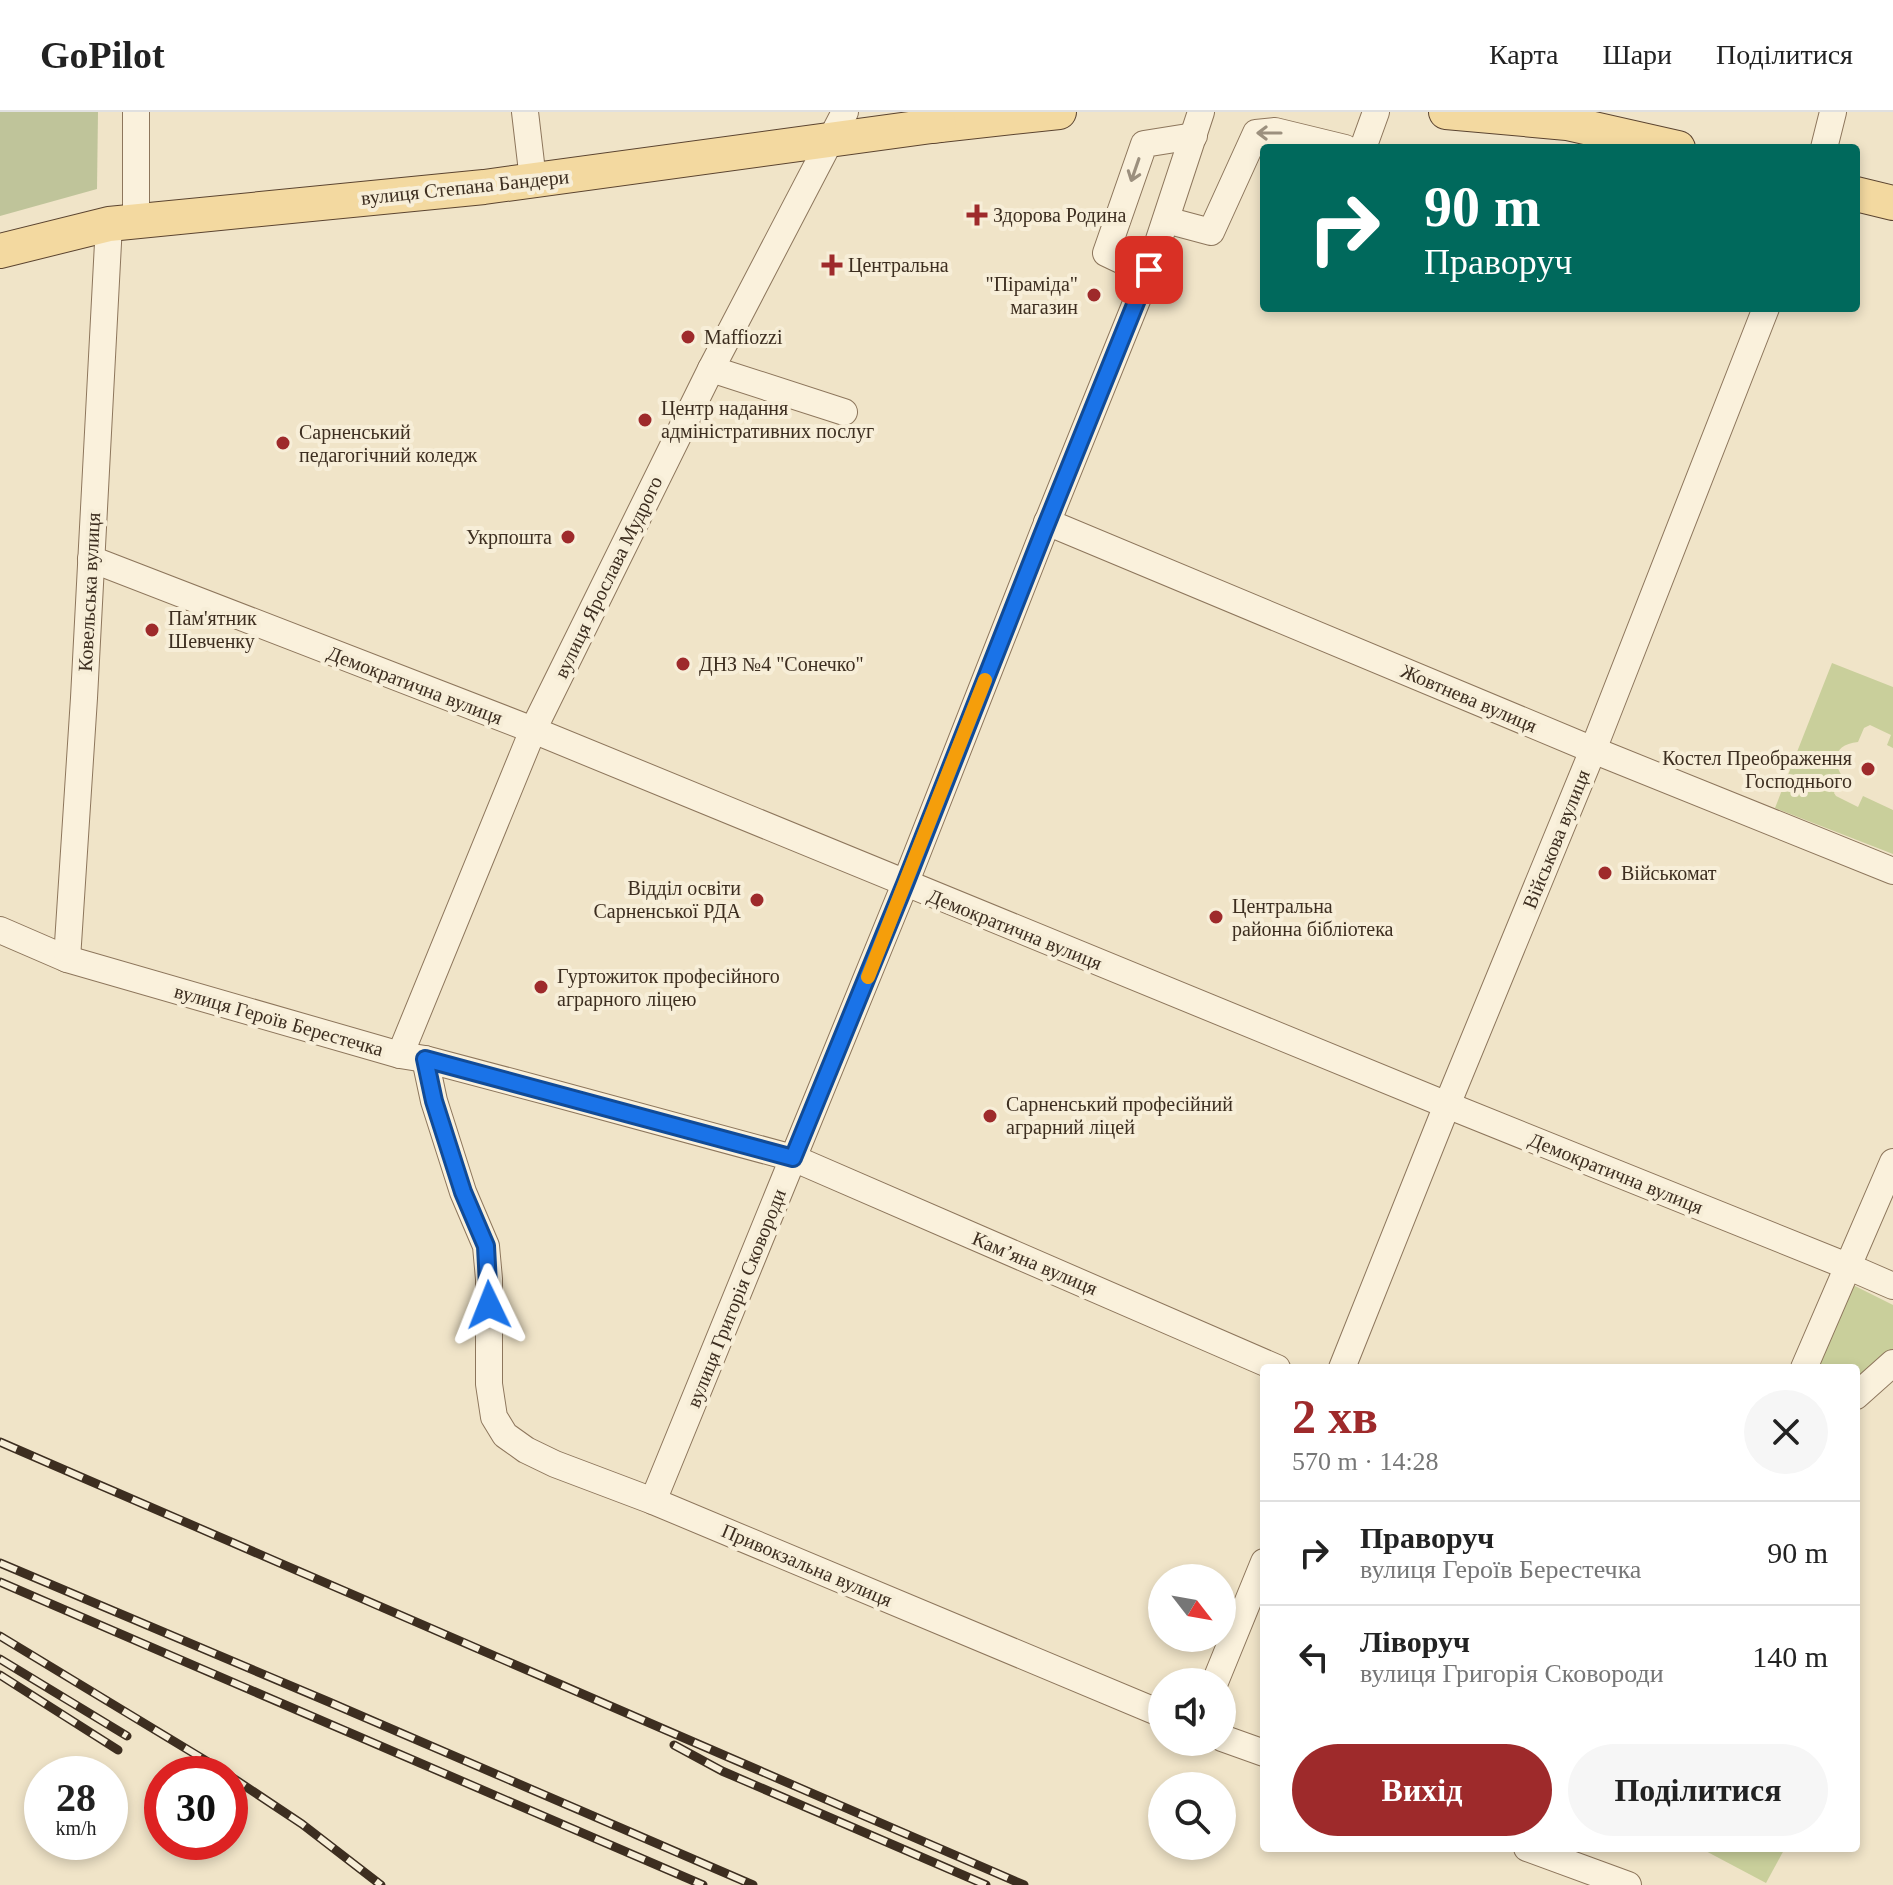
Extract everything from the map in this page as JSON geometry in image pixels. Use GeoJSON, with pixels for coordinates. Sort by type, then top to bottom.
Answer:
{"type":"FeatureCollection","features":[{"type":"Feature","properties":{"kind":"main road","name":"вулиця Степана Бандери"},"geometry":{"type":"LineString","coordinates":[[0,251],[123,223],[484,187],[837,126],[935,126],[1059,112]]}},
{"type":"Feature","properties":{"kind":"main road"},"geometry":{"type":"LineString","coordinates":[[1446,112],[1567,123],[1660,144]]}},
{"type":"Feature","properties":{"kind":"main road"},"geometry":{"type":"LineString","coordinates":[[1860,195],[1893,203]]}},
{"type":"Feature","properties":{"kind":"street","name":"Ковельська вулиця"},"geometry":{"type":"LineString","coordinates":[[67,959],[91,559],[136,112]]}},
{"type":"Feature","properties":{"kind":"street"},"geometry":{"type":"LineString","coordinates":[[525,112],[533,180]]}},
{"type":"Feature","properties":{"kind":"street"},"geometry":{"type":"LineString","coordinates":[[1364,144],[1376,112]]}},
{"type":"Feature","properties":{"kind":"street"},"geometry":{"type":"LineString","coordinates":[[1825,144],[1833,112]]}},
{"type":"Feature","properties":{"kind":"street"},"geometry":{"type":"LineString","coordinates":[[1148,273],[1106,253],[1144,144],[1198,124]]}},
{"type":"Feature","properties":{"kind":"street","name":"вулиця Григорія Сковороди"},"geometry":{"type":"LineString","coordinates":[[653,1501],[905,884],[1148,273],[1198,124]]}},
{"type":"Feature","properties":{"kind":"street","name":"вулиця Ярослава Мудрого"},"geometry":{"type":"LineString","coordinates":[[412,1057],[533,730],[711,369],[837,126]]}},
{"type":"Feature","properties":{"kind":"street"},"geometry":{"type":"LineString","coordinates":[[1166,220],[1211,232],[1256,133],[1275,131],[1329,144]]}},
{"type":"Feature","properties":{"kind":"street","name":"Військова вулиця"},"geometry":{"type":"LineString","coordinates":[[1344,1364],[1593,750],[1764,312]]}},
{"type":"Feature","properties":{"kind":"street"},"geometry":{"type":"LineString","coordinates":[[711,369],[844,412]]}},
{"type":"Feature","properties":{"kind":"street","name":"Жовтнева вулиця"},"geometry":{"type":"LineString","coordinates":[[1047,522],[1593,750],[1893,871]]}},
{"type":"Feature","properties":{"kind":"street","name":"Демократична вулиця"},"geometry":{"type":"LineString","coordinates":[[91,559],[533,730],[1893,1286]]}},
{"type":"Feature","properties":{"kind":"street","name":"вулиця Героїв Берестечка"},"geometry":{"type":"LineString","coordinates":[[0,930],[67,959],[412,1057],[793,1158]]}},
{"type":"Feature","properties":{"kind":"street","name":"Привокзальна вулиця"},"geometry":{"type":"LineString","coordinates":[[412,1057],[434,1101],[463,1192],[486,1246],[489,1384],[494,1417],[505,1435],[526,1450],[555,1464],[653,1501],[1148,1708]]}},
{"type":"Feature","properties":{"kind":"street","name":"Камʼяна вулиця"},"geometry":{"type":"LineString","coordinates":[[793,1158],[1268,1364]]}},
{"type":"Feature","properties":{"kind":"street"},"geometry":{"type":"LineString","coordinates":[[1806,1364],[1893,1162]]}},
{"type":"Feature","properties":{"kind":"street"},"geometry":{"type":"LineString","coordinates":[[1860,1392],[1893,1363]]}},
{"type":"Feature","properties":{"kind":"street"},"geometry":{"type":"LineString","coordinates":[[1221,1668],[1260,1572]]}},
{"type":"Feature","properties":{"kind":"street"},"geometry":{"type":"LineString","coordinates":[[1236,1743],[1260,1752]]}},
{"type":"Feature","properties":{"kind":"street"},"geometry":{"type":"LineString","coordinates":[[1538,1852],[1628,1885]]}},
{"type":"Feature","properties":{"kind":"green space"},"geometry":{"type":"Polygon","coordinates":[[[0,112],[98,112],[97,189],[0,216],[0,112]]]}},
{"type":"Feature","properties":{"kind":"green space"},"geometry":{"type":"Polygon","coordinates":[[[1832,663],[1893,687],[1893,748],[1887,745],[1891,735],[1870,725],[1864,728],[1858,742],[1845,745],[1836,757],[1842,776],[1834,793],[1858,807],[1863,796],[1893,810],[1893,854],[1775,808],[1832,663]]]}},
{"type":"Feature","properties":{"kind":"green space"},"geometry":{"type":"Polygon","coordinates":[[[1853,1285],[1893,1305],[1893,1354],[1860,1382],[1860,1364],[1817,1364],[1853,1285]]]}},
{"type":"Feature","properties":{"kind":"green space"},"geometry":{"type":"Polygon","coordinates":[[[1708,1852],[1783,1852],[1766,1883],[1708,1852]]]}},
{"type":"Feature","properties":{"kind":"railway"},"geometry":{"type":"LineString","coordinates":[[0,1442],[1024,1885]]}},
{"type":"Feature","properties":{"kind":"railway"},"geometry":{"type":"LineString","coordinates":[[0,1563],[753,1885]]}},
{"type":"Feature","properties":{"kind":"railway"},"geometry":{"type":"LineString","coordinates":[[0,1582],[703,1885]]}},
{"type":"Feature","properties":{"kind":"railway"},"geometry":{"type":"LineString","coordinates":[[0,1636],[198,1756]]}},
{"type":"Feature","properties":{"kind":"railway"},"geometry":{"type":"LineString","coordinates":[[0,1659],[127,1736]]}},
{"type":"Feature","properties":{"kind":"railway"},"geometry":{"type":"LineString","coordinates":[[0,1675],[118,1750]]}},
{"type":"Feature","properties":{"kind":"railway"},"geometry":{"type":"LineString","coordinates":[[674,1745],[722,1771],[986,1885]]}},
{"type":"Feature","properties":{"kind":"railway"},"geometry":{"type":"LineString","coordinates":[[248,1788],[302,1824],[381,1885]]}},
{"type":"Feature","properties":{"kind":"slow traffic"},"geometry":{"type":"LineString","coordinates":[[868,977],[985,680]]}},
{"type":"Feature","properties":{"kind":"place","name":"Здорова Родина"},"geometry":{"type":"Point","coordinates":[977,215]}},
{"type":"Feature","properties":{"kind":"place","name":"Центральна"},"geometry":{"type":"Point","coordinates":[832,265]}},
{"type":"Feature","properties":{"kind":"place","name":"\"Піраміда\" магазин"},"geometry":{"type":"Point","coordinates":[1094,295]}},
{"type":"Feature","properties":{"kind":"place","name":"Maffiozzi"},"geometry":{"type":"Point","coordinates":[688,337]}},
{"type":"Feature","properties":{"kind":"place","name":"Центр надання адміністративних послуг"},"geometry":{"type":"Point","coordinates":[645,420]}},
{"type":"Feature","properties":{"kind":"place","name":"Сарненський педагогічний коледж"},"geometry":{"type":"Point","coordinates":[283,443]}},
{"type":"Feature","properties":{"kind":"place","name":"Укрпошта"},"geometry":{"type":"Point","coordinates":[568,537]}},
{"type":"Feature","properties":{"kind":"place","name":"Пам'ятник Шевченку"},"geometry":{"type":"Point","coordinates":[152,630]}},
{"type":"Feature","properties":{"kind":"place","name":"ДНЗ №4 \"Сонечко\""},"geometry":{"type":"Point","coordinates":[683,664]}},
{"type":"Feature","properties":{"kind":"place","name":"Костел Преображення Господнього"},"geometry":{"type":"Point","coordinates":[1868,769]}},
{"type":"Feature","properties":{"kind":"place","name":"Військомат"},"geometry":{"type":"Point","coordinates":[1605,873]}},
{"type":"Feature","properties":{"kind":"place","name":"Відділ освіти Сарненської РДА"},"geometry":{"type":"Point","coordinates":[757,900]}},
{"type":"Feature","properties":{"kind":"place","name":"Центральна районна бібліотека"},"geometry":{"type":"Point","coordinates":[1216,917]}},
{"type":"Feature","properties":{"kind":"place","name":"Гуртожиток професійного аграрного ліцею"},"geometry":{"type":"Point","coordinates":[541,987]}},
{"type":"Feature","properties":{"kind":"place","name":"Сарненський професійний аграрний ліцей"},"geometry":{"type":"Point","coordinates":[990,1116]}},
{"type":"Feature","properties":{"kind":"route"},"geometry":{"type":"LineString","coordinates":[[489,1305],[486,1246],[463,1192],[434,1101],[425,1059],[793,1158],[1149,270]]}}]}
